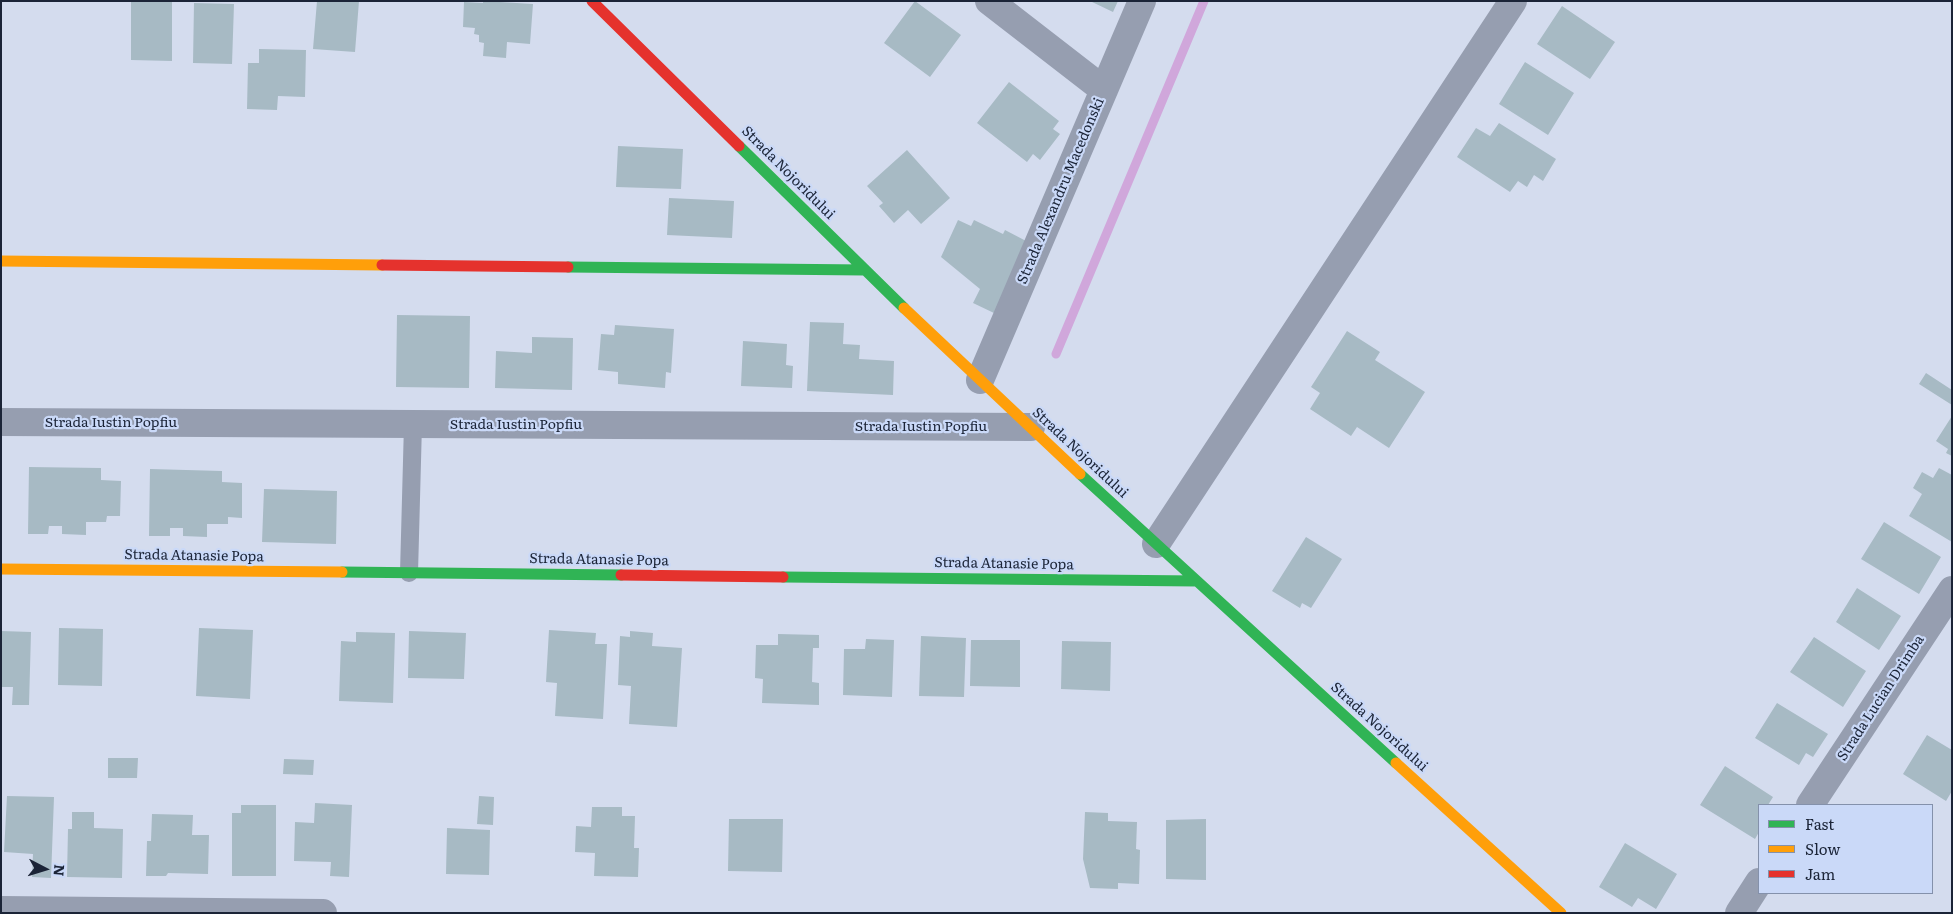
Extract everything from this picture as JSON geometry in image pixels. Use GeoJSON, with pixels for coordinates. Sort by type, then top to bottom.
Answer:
{"type":"FeatureCollection","features":[{"type":"Feature","properties":{"kind":"street","name":"Strada Nojoridului"},"geometry":{"type":"LineString","coordinates":[[592,1],[864,270],[980,380],[1156,544],[1561,913]]}},
{"type":"Feature","properties":{"kind":"street"},"geometry":{"type":"LineString","coordinates":[[989,1],[1104,90]]}},
{"type":"Feature","properties":{"kind":"street","name":"Strada Alexandru Macedonski"},"geometry":{"type":"LineString","coordinates":[[980,380],[1142,1]]}},
{"type":"Feature","properties":{"kind":"street"},"geometry":{"type":"LineString","coordinates":[[1156,544],[1513,1]]}},
{"type":"Feature","properties":{"kind":"street"},"geometry":{"type":"LineString","coordinates":[[1,261],[864,270]]}},
{"type":"Feature","properties":{"kind":"street","name":"Strada Iustin Popfiu"},"geometry":{"type":"LineString","coordinates":[[1,422],[1031,427]]}},
{"type":"Feature","properties":{"kind":"street","name":"Strada Atanasie Popa"},"geometry":{"type":"LineString","coordinates":[[1,569],[1197,581]]}},
{"type":"Feature","properties":{"kind":"street","name":"Strada Lucian Drimba"},"geometry":{"type":"LineString","coordinates":[[1811,804],[1952,590]]}},
{"type":"Feature","properties":{"kind":"street"},"geometry":{"type":"LineString","coordinates":[[1739,913],[1758,884]]}},
{"type":"Feature","properties":{"kind":"street"},"geometry":{"type":"LineString","coordinates":[[1,910],[323,913]]}},
{"type":"Feature","properties":{"kind":"lane"},"geometry":{"type":"LineString","coordinates":[[409,573],[413,424]]}},
{"type":"Feature","properties":{"kind":"building"},"geometry":{"type":"Polygon","coordinates":[[[131,1],[172,1],[172,61],[131,60],[131,1]]]}},
{"type":"Feature","properties":{"kind":"building"},"geometry":{"type":"Polygon","coordinates":[[[317,1],[359,1],[355,52],[313,49],[317,1]]]}},
{"type":"Feature","properties":{"kind":"building"},"geometry":{"type":"Polygon","coordinates":[[[483,1],[533,4],[530,44],[507,42],[506,58],[483,56],[484,43],[479,42],[479,35],[474,34],[475,28],[463,27],[464,2],[483,3],[483,1]]]}},
{"type":"Feature","properties":{"kind":"building"},"geometry":{"type":"Polygon","coordinates":[[[915,1],[961,35],[930,77],[884,43],[915,1]]]}},
{"type":"Feature","properties":{"kind":"building"},"geometry":{"type":"Polygon","coordinates":[[[1090,1],[1118,1],[1113,12],[1090,1]]]}},
{"type":"Feature","properties":{"kind":"building"},"geometry":{"type":"Polygon","coordinates":[[[194,3],[234,4],[232,64],[193,63],[194,3]]]}},
{"type":"Feature","properties":{"kind":"building"},"geometry":{"type":"Polygon","coordinates":[[[1562,6],[1615,42],[1590,79],[1537,44],[1562,6]]]}},
{"type":"Feature","properties":{"kind":"building"},"geometry":{"type":"Polygon","coordinates":[[[259,49],[306,50],[305,97],[278,96],[277,110],[247,109],[248,63],[259,63],[259,49]]]}},
{"type":"Feature","properties":{"kind":"building"},"geometry":{"type":"Polygon","coordinates":[[[1525,62],[1574,93],[1548,135],[1499,104],[1525,62]]]}},
{"type":"Feature","properties":{"kind":"building"},"geometry":{"type":"Polygon","coordinates":[[[1009,82],[1059,121],[1053,129],[1060,134],[1040,160],[1033,154],[1027,162],[977,123],[1009,82]]]}},
{"type":"Feature","properties":{"kind":"building"},"geometry":{"type":"Polygon","coordinates":[[[1499,123],[1556,159],[1543,181],[1534,175],[1527,187],[1518,181],[1510,192],[1457,157],[1476,128],[1490,136],[1499,123]]]}},
{"type":"Feature","properties":{"kind":"building"},"geometry":{"type":"Polygon","coordinates":[[[618,146],[683,149],[681,189],[616,187],[618,146]]]}},
{"type":"Feature","properties":{"kind":"building"},"geometry":{"type":"Polygon","coordinates":[[[907,150],[950,198],[921,224],[908,210],[894,223],[879,206],[883,203],[867,186],[907,150]]]}},
{"type":"Feature","properties":{"kind":"building"},"geometry":{"type":"Polygon","coordinates":[[[669,198],[734,201],[732,238],[667,235],[669,198]]]}},
{"type":"Feature","properties":{"kind":"building"},"geometry":{"type":"Polygon","coordinates":[[[958,220],[971,226],[974,220],[1003,234],[1005,230],[1028,242],[994,313],[973,303],[980,289],[941,257],[958,220]]]}},
{"type":"Feature","properties":{"kind":"building"},"geometry":{"type":"Polygon","coordinates":[[[397,315],[470,316],[469,388],[396,387],[397,315]]]}},
{"type":"Feature","properties":{"kind":"building"},"geometry":{"type":"Polygon","coordinates":[[[810,322],[844,323],[843,344],[860,345],[859,359],[894,361],[893,395],[807,391],[810,322]]]}},
{"type":"Feature","properties":{"kind":"building"},"geometry":{"type":"Polygon","coordinates":[[[615,325],[674,329],[671,373],[666,372],[665,388],[618,384],[618,372],[598,370],[601,334],[614,335],[615,325]]]}},
{"type":"Feature","properties":{"kind":"building"},"geometry":{"type":"Polygon","coordinates":[[[1347,331],[1380,352],[1375,360],[1425,392],[1389,448],[1357,427],[1351,436],[1310,409],[1320,393],[1311,387],[1347,331]]]}},
{"type":"Feature","properties":{"kind":"building"},"geometry":{"type":"Polygon","coordinates":[[[532,337],[573,338],[572,390],[495,388],[496,351],[532,353],[532,337]]]}},
{"type":"Feature","properties":{"kind":"building"},"geometry":{"type":"Polygon","coordinates":[[[743,341],[787,344],[786,365],[793,366],[792,388],[741,386],[743,341]]]}},
{"type":"Feature","properties":{"kind":"building"},"geometry":{"type":"Polygon","coordinates":[[[1926,373],[1952,390],[1952,405],[1919,384],[1926,373]]]}},
{"type":"Feature","properties":{"kind":"building"},"geometry":{"type":"Polygon","coordinates":[[[1952,416],[1952,456],[1946,453],[1948,449],[1936,441],[1952,416]]]}},
{"type":"Feature","properties":{"kind":"building"},"geometry":{"type":"Polygon","coordinates":[[[29,467],[101,468],[101,480],[121,481],[120,516],[107,516],[106,522],[86,522],[86,535],[62,534],[62,526],[49,526],[48,534],[28,534],[29,467]]]}},
{"type":"Feature","properties":{"kind":"building"},"geometry":{"type":"Polygon","coordinates":[[[1939,468],[1952,475],[1952,542],[1909,516],[1922,494],[1913,488],[1922,472],[1933,478],[1939,468]]]}},
{"type":"Feature","properties":{"kind":"building"},"geometry":{"type":"Polygon","coordinates":[[[150,469],[222,471],[222,482],[242,483],[242,518],[228,517],[228,524],[207,524],[207,537],[183,536],[183,528],[170,528],[170,536],[149,536],[150,469]]]}},
{"type":"Feature","properties":{"kind":"building"},"geometry":{"type":"Polygon","coordinates":[[[264,489],[337,491],[336,544],[262,542],[264,489]]]}},
{"type":"Feature","properties":{"kind":"building"},"geometry":{"type":"Polygon","coordinates":[[[1884,522],[1941,557],[1919,594],[1861,559],[1884,522]]]}},
{"type":"Feature","properties":{"kind":"building"},"geometry":{"type":"Polygon","coordinates":[[[1306,537],[1342,559],[1311,608],[1302,603],[1300,608],[1272,591],[1306,537]]]}},
{"type":"Feature","properties":{"kind":"building"},"geometry":{"type":"Polygon","coordinates":[[[1857,588],[1901,616],[1879,650],[1836,622],[1857,588]]]}},
{"type":"Feature","properties":{"kind":"building"},"geometry":{"type":"Polygon","coordinates":[[[59,628],[103,629],[102,686],[58,685],[59,628]]]}},
{"type":"Feature","properties":{"kind":"building"},"geometry":{"type":"Polygon","coordinates":[[[199,628],[253,630],[250,699],[196,696],[199,628]]]}},
{"type":"Feature","properties":{"kind":"building"},"geometry":{"type":"Polygon","coordinates":[[[549,630],[596,633],[595,644],[607,644],[603,719],[555,716],[557,683],[546,682],[549,630]]]}},
{"type":"Feature","properties":{"kind":"building"},"geometry":{"type":"Polygon","coordinates":[[[1,631],[31,632],[29,705],[12,705],[13,687],[1,687],[1,631]]]}},
{"type":"Feature","properties":{"kind":"building"},"geometry":{"type":"Polygon","coordinates":[[[409,631],[466,633],[464,679],[408,678],[409,631]]]}},
{"type":"Feature","properties":{"kind":"building"},"geometry":{"type":"Polygon","coordinates":[[[630,631],[653,633],[652,646],[682,648],[677,727],[629,724],[631,686],[618,685],[620,636],[630,637],[630,631]]]}},
{"type":"Feature","properties":{"kind":"building"},"geometry":{"type":"Polygon","coordinates":[[[356,632],[395,633],[393,703],[339,701],[341,641],[356,642],[356,632]]]}},
{"type":"Feature","properties":{"kind":"building"},"geometry":{"type":"Polygon","coordinates":[[[778,634],[819,635],[819,648],[813,648],[812,682],[819,683],[819,705],[762,703],[763,679],[755,678],[756,645],[778,645],[778,634]]]}},
{"type":"Feature","properties":{"kind":"building"},"geometry":{"type":"Polygon","coordinates":[[[921,636],[966,638],[964,697],[919,696],[921,636]]]}},
{"type":"Feature","properties":{"kind":"building"},"geometry":{"type":"Polygon","coordinates":[[[1814,637],[1866,671],[1843,707],[1790,672],[1814,637]]]}},
{"type":"Feature","properties":{"kind":"building"},"geometry":{"type":"Polygon","coordinates":[[[866,639],[894,640],[892,697],[843,695],[844,649],[865,649],[866,639]]]}},
{"type":"Feature","properties":{"kind":"building"},"geometry":{"type":"Polygon","coordinates":[[[971,640],[1020,640],[1020,687],[970,686],[971,640]]]}},
{"type":"Feature","properties":{"kind":"building"},"geometry":{"type":"Polygon","coordinates":[[[1062,641],[1111,642],[1110,691],[1061,689],[1062,641]]]}},
{"type":"Feature","properties":{"kind":"building"},"geometry":{"type":"Polygon","coordinates":[[[1777,703],[1828,734],[1813,757],[1806,753],[1799,765],[1755,738],[1777,703]]]}},
{"type":"Feature","properties":{"kind":"building"},"geometry":{"type":"Polygon","coordinates":[[[1927,735],[1952,750],[1952,791],[1946,801],[1903,774],[1927,735]]]}},
{"type":"Feature","properties":{"kind":"building"},"geometry":{"type":"Polygon","coordinates":[[[108,758],[138,758],[137,778],[108,778],[108,758]]]}},
{"type":"Feature","properties":{"kind":"building"},"geometry":{"type":"Polygon","coordinates":[[[284,759],[314,760],[313,775],[283,774],[284,759]]]}},
{"type":"Feature","properties":{"kind":"building"},"geometry":{"type":"Polygon","coordinates":[[[1725,766],[1773,797],[1769,804],[1758,804],[1758,834],[1755,839],[1700,805],[1725,766]]]}},
{"type":"Feature","properties":{"kind":"building"},"geometry":{"type":"Polygon","coordinates":[[[7,796],[54,797],[51,878],[32,877],[33,854],[4,852],[7,796]]]}},
{"type":"Feature","properties":{"kind":"building"},"geometry":{"type":"Polygon","coordinates":[[[479,796],[494,797],[493,825],[477,824],[479,796]]]}},
{"type":"Feature","properties":{"kind":"building"},"geometry":{"type":"Polygon","coordinates":[[[315,803],[352,805],[349,877],[330,876],[331,862],[294,861],[295,822],[314,823],[315,803]]]}},
{"type":"Feature","properties":{"kind":"building"},"geometry":{"type":"Polygon","coordinates":[[[241,805],[276,805],[276,876],[232,876],[232,813],[241,813],[241,805]]]}},
{"type":"Feature","properties":{"kind":"building"},"geometry":{"type":"Polygon","coordinates":[[[592,807],[622,807],[622,816],[635,816],[634,848],[639,848],[638,877],[594,876],[595,853],[575,852],[576,826],[591,827],[592,807]]]}},
{"type":"Feature","properties":{"kind":"building"},"geometry":{"type":"Polygon","coordinates":[[[72,812],[94,812],[94,828],[123,829],[122,878],[67,877],[68,829],[72,829],[72,812]]]}},
{"type":"Feature","properties":{"kind":"building"},"geometry":{"type":"Polygon","coordinates":[[[1085,812],[1108,813],[1108,821],[1137,822],[1136,849],[1140,850],[1139,884],[1118,883],[1118,889],[1090,888],[1083,859],[1085,812]]]}},
{"type":"Feature","properties":{"kind":"building"},"geometry":{"type":"Polygon","coordinates":[[[152,814],[193,815],[192,835],[209,835],[208,874],[168,873],[166,876],[146,876],[147,841],[151,841],[152,814]]]}},
{"type":"Feature","properties":{"kind":"building"},"geometry":{"type":"Polygon","coordinates":[[[729,819],[783,819],[782,872],[728,871],[729,819]]]}},
{"type":"Feature","properties":{"kind":"building"},"geometry":{"type":"Polygon","coordinates":[[[1206,819],[1206,880],[1166,879],[1166,820],[1206,819]]]}},
{"type":"Feature","properties":{"kind":"building"},"geometry":{"type":"Polygon","coordinates":[[[447,828],[490,830],[489,875],[446,874],[447,828]]]}},
{"type":"Feature","properties":{"kind":"building"},"geometry":{"type":"Polygon","coordinates":[[[1625,843],[1677,874],[1656,909],[1638,898],[1632,907],[1599,887],[1625,843]]]}},
{"type":"Feature","properties":{"kind":"waterway"},"geometry":{"type":"LineString","coordinates":[[1056,354],[1204,1]]}},
{"type":"Feature","properties":{"kind":"traffic: fast"},"geometry":{"type":"LineString","coordinates":[[739,146],[904,308]]}},
{"type":"Feature","properties":{"kind":"traffic: fast"},"geometry":{"type":"LineString","coordinates":[[568,267],[864,270]]}},
{"type":"Feature","properties":{"kind":"traffic: fast"},"geometry":{"type":"LineString","coordinates":[[1080,474],[1396,763]]}},
{"type":"Feature","properties":{"kind":"traffic: fast"},"geometry":{"type":"LineString","coordinates":[[342,572],[621,575]]}},
{"type":"Feature","properties":{"kind":"traffic: fast"},"geometry":{"type":"LineString","coordinates":[[783,577],[1197,581]]}},
{"type":"Feature","properties":{"kind":"traffic: slow"},"geometry":{"type":"LineString","coordinates":[[1,261],[382,265]]}},
{"type":"Feature","properties":{"kind":"traffic: slow"},"geometry":{"type":"LineString","coordinates":[[904,308],[1080,474]]}},
{"type":"Feature","properties":{"kind":"traffic: slow"},"geometry":{"type":"LineString","coordinates":[[1,569],[342,572]]}},
{"type":"Feature","properties":{"kind":"traffic: slow"},"geometry":{"type":"LineString","coordinates":[[1396,763],[1561,913]]}},
{"type":"Feature","properties":{"kind":"traffic: jam"},"geometry":{"type":"LineString","coordinates":[[592,1],[739,146]]}},
{"type":"Feature","properties":{"kind":"traffic: jam"},"geometry":{"type":"LineString","coordinates":[[382,265],[568,267]]}},
{"type":"Feature","properties":{"kind":"traffic: jam"},"geometry":{"type":"LineString","coordinates":[[621,575],[783,577]]}}]}
